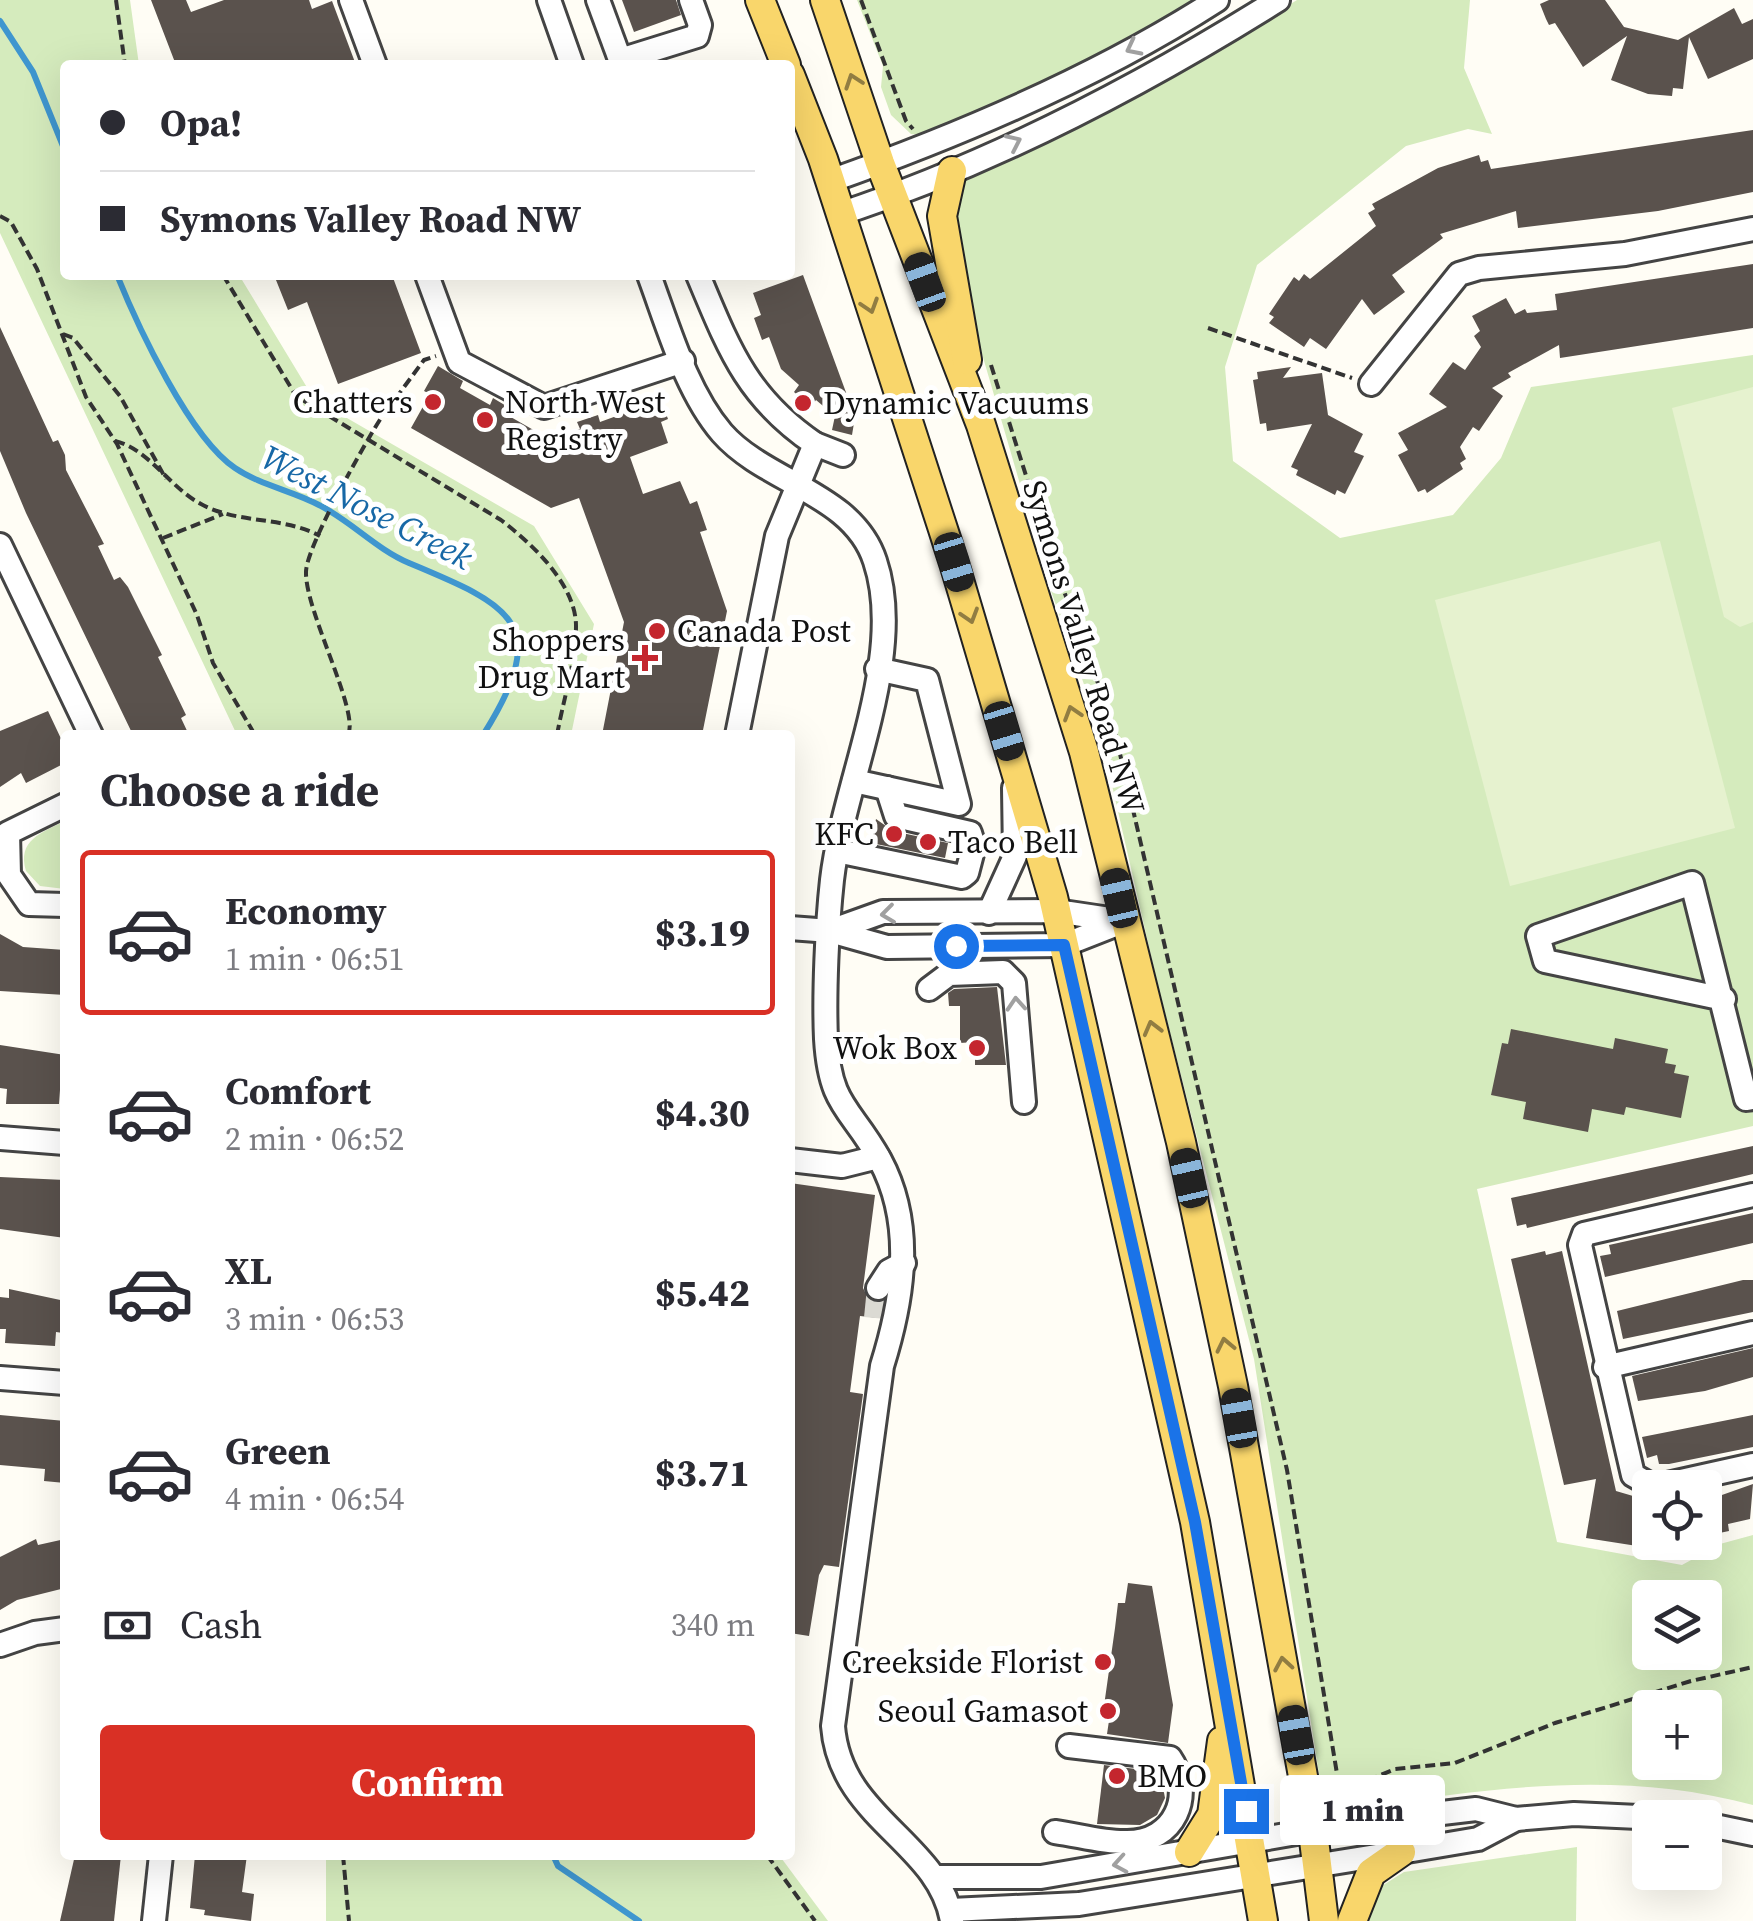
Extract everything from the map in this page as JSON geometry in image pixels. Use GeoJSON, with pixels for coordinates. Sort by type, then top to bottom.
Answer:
{"type":"FeatureCollection","features":[{"type":"Feature","properties":{"kind":"main road"},"geometry":{"type":"LineString","coordinates":[[760,0],[784,60]]}},
{"type":"Feature","properties":{"kind":"main road","name":"Symons Valley Road NW"},"geometry":{"type":"LineString","coordinates":[[825,0],[880,163],[981,425],[1084,752],[1181,1142],[1226,1347],[1313,1832],[1324,1921]]}},
{"type":"Feature","properties":{"kind":"main road"},"geometry":{"type":"LineString","coordinates":[[795,87],[830,180],[954,562],[1056,912],[1195,1522],[1224,1674],[1263,1921]]}},
{"type":"Feature","properties":{"kind":"main road"},"geometry":{"type":"LineString","coordinates":[[952,171],[942,216],[981,425]]}},
{"type":"Feature","properties":{"kind":"main road"},"geometry":{"type":"LineString","coordinates":[[1189,1852],[1212,1815],[1221,1774],[1224,1674]]}},
{"type":"Feature","properties":{"kind":"main road"},"geometry":{"type":"LineString","coordinates":[[1352,1921],[1371,1872],[1402,1852]]}},
{"type":"Feature","properties":{"kind":"street"},"geometry":{"type":"LineString","coordinates":[[350,0],[373,60]]}},
{"type":"Feature","properties":{"kind":"street"},"geometry":{"type":"LineString","coordinates":[[598,0],[620,60]]}},
{"type":"Feature","properties":{"kind":"street"},"geometry":{"type":"LineString","coordinates":[[627,60],[697,36],[700,25],[692,0]]}},
{"type":"Feature","properties":{"kind":"street"},"geometry":{"type":"LineString","coordinates":[[830,180],[880,163],[1040,94],[1179,25],[1217,0]]}},
{"type":"Feature","properties":{"kind":"street"},"geometry":{"type":"LineString","coordinates":[[840,214],[952,171],[1138,82],[1278,0]]}},
{"type":"Feature","properties":{"kind":"street"},"geometry":{"type":"LineString","coordinates":[[555,2],[571,60]]}},
{"type":"Feature","properties":{"kind":"street"},"geometry":{"type":"LineString","coordinates":[[1371,384],[1459,274],[1479,268],[1624,254],[1753,229]]}},
{"type":"Feature","properties":{"kind":"street"},"geometry":{"type":"LineString","coordinates":[[430,280],[458,362],[544,407],[683,360]]}},
{"type":"Feature","properties":{"kind":"street"},"geometry":{"type":"LineString","coordinates":[[651,280],[683,360],[721,432],[750,460],[831,506],[858,527],[875,560],[884,616],[877,670],[837,852],[826,1038],[834,1094],[891,1184],[904,1263],[882,1366],[833,1726],[835,1753],[846,1780],[936,1877],[952,1916],[1080,1912],[1256,1875],[1478,1839],[1516,1818]]}},
{"type":"Feature","properties":{"kind":"street"},"geometry":{"type":"LineString","coordinates":[[700,280],[755,394],[781,421],[815,444],[843,455]]}},
{"type":"Feature","properties":{"kind":"street"},"geometry":{"type":"LineString","coordinates":[[738,730],[778,536],[815,444]]}},
{"type":"Feature","properties":{"kind":"street"},"geometry":{"type":"LineString","coordinates":[[3,561],[88,730]]}},
{"type":"Feature","properties":{"kind":"street"},"geometry":{"type":"LineString","coordinates":[[837,852],[962,877],[967,873],[974,846],[927,680],[877,670]]}},
{"type":"Feature","properties":{"kind":"street"},"geometry":{"type":"LineString","coordinates":[[990,913],[1015,856],[1014,765]]}},
{"type":"Feature","properties":{"kind":"street"},"geometry":{"type":"LineString","coordinates":[[854,780],[959,804]]}},
{"type":"Feature","properties":{"kind":"street"},"geometry":{"type":"LineString","coordinates":[[887,788],[896,816],[970,833]]}},
{"type":"Feature","properties":{"kind":"street"},"geometry":{"type":"LineString","coordinates":[[60,807],[8,833],[10,874],[29,904],[60,905]]}},
{"type":"Feature","properties":{"kind":"street"},"geometry":{"type":"LineString","coordinates":[[1724,999],[1545,960],[1538,936],[1692,883],[1724,999],[1746,1099],[1753,1098]]}},
{"type":"Feature","properties":{"kind":"street"},"geometry":{"type":"LineString","coordinates":[[830,931],[883,912],[1056,912],[1125,921]]}},
{"type":"Feature","properties":{"kind":"street"},"geometry":{"type":"LineString","coordinates":[[795,928],[830,931],[887,948],[1064,945],[1125,921]]}},
{"type":"Feature","properties":{"kind":"street"},"geometry":{"type":"LineString","coordinates":[[930,990],[949,974],[1002,972],[1014,983],[1024,1102]]}},
{"type":"Feature","properties":{"kind":"street"},"geometry":{"type":"LineString","coordinates":[[0,1138],[60,1142]]}},
{"type":"Feature","properties":{"kind":"street"},"geometry":{"type":"LineString","coordinates":[[795,1161],[842,1166],[878,1158]]}},
{"type":"Feature","properties":{"kind":"street"},"geometry":{"type":"LineString","coordinates":[[1753,1196],[1584,1234],[1580,1244],[1605,1368],[1633,1476],[1654,1488],[1753,1465]]}},
{"type":"Feature","properties":{"kind":"street"},"geometry":{"type":"LineString","coordinates":[[878,1288],[889,1271],[904,1263]]}},
{"type":"Feature","properties":{"kind":"street"},"geometry":{"type":"LineString","coordinates":[[876,1318],[889,1343]]}},
{"type":"Feature","properties":{"kind":"street"},"geometry":{"type":"LineString","coordinates":[[1605,1368],[1753,1333]]}},
{"type":"Feature","properties":{"kind":"street"},"geometry":{"type":"LineString","coordinates":[[0,1378],[60,1383]]}},
{"type":"Feature","properties":{"kind":"street"},"geometry":{"type":"LineString","coordinates":[[0,1645],[60,1630]]}},
{"type":"Feature","properties":{"kind":"street"},"geometry":{"type":"LineString","coordinates":[[1055,1832],[1130,1843],[1169,1828],[1183,1804],[1180,1772],[1170,1758],[1069,1746]]}},
{"type":"Feature","properties":{"kind":"street"},"geometry":{"type":"LineString","coordinates":[[936,1877],[1040,1877],[1476,1808],[1516,1818],[1574,1814],[1632,1817]]}},
{"type":"Feature","properties":{"kind":"street"},"geometry":{"type":"LineString","coordinates":[[1722,1828],[1753,1834]]}},
{"type":"Feature","properties":{"kind":"street"},"geometry":{"type":"LineString","coordinates":[[154,1921],[160,1860]]}},
{"type":"Feature","properties":{"kind":"path"},"geometry":{"type":"LineString","coordinates":[[116,0],[124,60]]}},
{"type":"Feature","properties":{"kind":"path"},"geometry":{"type":"LineString","coordinates":[[861,0],[906,121],[914,130]]}},
{"type":"Feature","properties":{"kind":"path"},"geometry":{"type":"LineString","coordinates":[[0,216],[10,222],[36,269],[86,397],[115,441],[163,538],[213,663],[252,730]]}},
{"type":"Feature","properties":{"kind":"path"},"geometry":{"type":"LineString","coordinates":[[226,280],[296,396],[500,520],[531,543],[549,566],[572,608],[576,626],[557,730]]}},
{"type":"Feature","properties":{"kind":"path"},"geometry":{"type":"LineString","coordinates":[[1208,328],[1371,384]]}},
{"type":"Feature","properties":{"kind":"path"},"geometry":{"type":"LineString","coordinates":[[64,334],[73,338],[120,396],[166,480]]}},
{"type":"Feature","properties":{"kind":"path"},"geometry":{"type":"LineString","coordinates":[[348,730],[349,713],[309,602],[306,567],[381,418],[379,403],[393,402],[424,360],[454,350]]}},
{"type":"Feature","properties":{"kind":"path"},"geometry":{"type":"LineString","coordinates":[[115,441],[141,453],[166,480],[202,505],[224,513],[275,521],[320,536]]}},
{"type":"Feature","properties":{"kind":"path"},"geometry":{"type":"LineString","coordinates":[[163,538],[224,513]]}},
{"type":"Feature","properties":{"kind":"path"},"geometry":{"type":"LineString","coordinates":[[1334,1805],[1340,1792],[1395,1769],[1455,1763],[1555,1723],[1690,1680],[1753,1667]]}},
{"type":"Feature","properties":{"kind":"path"},"geometry":{"type":"LineString","coordinates":[[343,1860],[348,1921]]}},
{"type":"Feature","properties":{"kind":"path"},"geometry":{"type":"LineString","coordinates":[[771,1860],[816,1921]]}},
{"type":"Feature","properties":{"kind":"green space"},"geometry":{"type":"Polygon","coordinates":[[[0,0],[130,0],[138,60],[60,60],[60,280],[242,280],[314,399],[534,526],[594,624],[572,730],[235,730],[0,233],[0,0]]]}},
{"type":"Feature","properties":{"kind":"green space"},"geometry":{"type":"Polygon","coordinates":[[[857,0],[1194,0],[1120,47],[933,136],[911,134],[891,115],[881,87],[883,66],[857,0]]]}},
{"type":"Feature","properties":{"kind":"green space"},"geometry":{"type":"Polygon","coordinates":[[[1297,0],[1470,0],[1464,68],[1492,134],[1468,129],[1406,146],[1257,265],[1225,367],[1233,461],[1340,538],[1453,515],[1501,458],[1531,387],[1753,355],[1753,1126],[1477,1189],[1557,1542],[1632,1556],[1632,1560],[1682,1565],[1691,1560],[1722,1560],[1722,1543],[1753,1535],[1753,1805],[1705,1794],[1609,1785],[1513,1788],[1369,1806],[1349,1804],[1325,1792],[1254,1359],[1157,982],[1098,724],[1052,594],[966,299],[954,227],[956,197],[964,182],[1236,38],[1297,0]]]}},
{"type":"Feature","properties":{"kind":"green space"},"geometry":{"type":"Polygon","coordinates":[[[1753,387],[1753,622],[1740,627],[1724,617],[1672,408],[1753,387]]]}},
{"type":"Feature","properties":{"kind":"green space"},"geometry":{"type":"Polygon","coordinates":[[[1660,541],[1735,828],[1510,886],[1435,600],[1660,541]]]}},
{"type":"Feature","properties":{"kind":"green space"},"geometry":{"type":"Polygon","coordinates":[[[60,824],[60,888],[40,886],[26,871],[28,845],[60,824]]]}},
{"type":"Feature","properties":{"kind":"green space"},"geometry":{"type":"Polygon","coordinates":[[[1577,1847],[1576,1921],[1365,1921],[1377,1889],[1404,1872],[1577,1847]]]}},
{"type":"Feature","properties":{"kind":"green space"},"geometry":{"type":"Polygon","coordinates":[[[326,1860],[783,1860],[828,1921],[326,1921],[326,1860]]]}},
{"type":"Feature","properties":{"kind":"building"},"geometry":{"type":"Polygon","coordinates":[[[151,0],[186,0],[191,12],[224,0],[309,0],[312,9],[332,1],[354,60],[174,60],[151,0]]]}},
{"type":"Feature","properties":{"kind":"building"},"geometry":{"type":"Polygon","coordinates":[[[622,0],[676,0],[681,15],[634,32],[622,0]]]}},
{"type":"Feature","properties":{"kind":"building"},"geometry":{"type":"Polygon","coordinates":[[[1549,0],[1605,0],[1624,27],[1678,40],[1734,8],[1742,24],[1753,19],[1753,59],[1708,79],[1689,37],[1683,89],[1673,88],[1672,96],[1648,94],[1611,80],[1627,36],[1583,67],[1555,23],[1549,25],[1540,4],[1549,0]]]}},
{"type":"Feature","properties":{"kind":"building"},"geometry":{"type":"Polygon","coordinates":[[[1753,130],[1753,192],[1658,211],[1518,228],[1516,211],[1440,234],[1443,238],[1392,275],[1405,292],[1374,315],[1362,299],[1326,349],[1310,338],[1304,347],[1269,323],[1274,317],[1269,314],[1294,277],[1299,281],[1304,274],[1310,279],[1376,226],[1368,213],[1375,209],[1372,204],[1438,168],[1479,155],[1481,162],[1488,160],[1491,169],[1753,130]]]}},
{"type":"Feature","properties":{"kind":"building"},"geometry":{"type":"Polygon","coordinates":[[[1753,264],[1753,328],[1560,358],[1559,345],[1508,373],[1511,377],[1492,388],[1503,396],[1479,431],[1473,427],[1460,447],[1466,459],[1460,463],[1463,469],[1427,493],[1425,489],[1418,492],[1398,455],[1408,450],[1398,433],[1447,407],[1429,394],[1453,362],[1465,370],[1481,347],[1474,336],[1480,331],[1472,316],[1506,298],[1515,314],[1525,309],[1527,313],[1557,310],[1555,294],[1753,264]]]}},
{"type":"Feature","properties":{"kind":"building"},"geometry":{"type":"Polygon","coordinates":[[[803,275],[855,417],[852,435],[832,430],[835,416],[816,400],[811,407],[794,392],[799,385],[781,369],[769,337],[762,340],[754,318],[761,315],[753,293],[803,275]]]}},
{"type":"Feature","properties":{"kind":"building"},"geometry":{"type":"Polygon","coordinates":[[[276,280],[394,280],[421,353],[338,384],[307,302],[288,310],[276,280]]]}},
{"type":"Feature","properties":{"kind":"building"},"geometry":{"type":"Polygon","coordinates":[[[0,327],[53,442],[58,440],[65,455],[66,470],[104,544],[98,546],[114,580],[120,577],[128,587],[162,655],[158,657],[186,715],[181,718],[187,730],[131,730],[0,451],[0,327]]]}},
{"type":"Feature","properties":{"kind":"building"},"geometry":{"type":"Polygon","coordinates":[[[438,366],[463,381],[460,388],[490,405],[493,398],[513,410],[509,416],[551,440],[580,429],[577,422],[598,415],[600,422],[633,410],[631,403],[658,393],[668,419],[661,422],[668,443],[630,457],[643,494],[680,481],[690,504],[697,501],[707,530],[700,532],[727,611],[703,730],[603,730],[624,622],[579,498],[551,508],[411,428],[430,394],[424,391],[438,366]]]}},
{"type":"Feature","properties":{"kind":"building"},"geometry":{"type":"Polygon","coordinates":[[[1291,367],[1283,378],[1322,373],[1328,415],[1363,434],[1354,452],[1364,456],[1345,494],[1337,490],[1335,495],[1296,475],[1298,470],[1291,467],[1312,424],[1267,431],[1266,423],[1260,424],[1253,380],[1258,379],[1257,372],[1291,367]]]}},
{"type":"Feature","properties":{"kind":"building"},"geometry":{"type":"Polygon","coordinates":[[[48,711],[60,736],[60,766],[26,783],[21,773],[0,787],[0,731],[48,711]]]}},
{"type":"Feature","properties":{"kind":"building"},"geometry":{"type":"Polygon","coordinates":[[[876,819],[893,831],[948,843],[945,858],[871,843],[876,819]]]}},
{"type":"Feature","properties":{"kind":"building"},"geometry":{"type":"Polygon","coordinates":[[[0,934],[23,947],[60,950],[60,995],[0,991],[0,934]]]}},
{"type":"Feature","properties":{"kind":"building"},"geometry":{"type":"Polygon","coordinates":[[[997,987],[1006,1065],[975,1065],[975,1042],[960,1043],[960,1006],[949,1006],[948,993],[954,989],[997,987]]]}},
{"type":"Feature","properties":{"kind":"building"},"geometry":{"type":"Polygon","coordinates":[[[1511,1029],[1613,1049],[1615,1038],[1668,1049],[1665,1063],[1676,1065],[1674,1073],[1689,1076],[1681,1118],[1626,1107],[1624,1115],[1592,1109],[1588,1132],[1523,1119],[1526,1102],[1491,1095],[1502,1043],[1508,1044],[1511,1029]]]}},
{"type":"Feature","properties":{"kind":"building"},"geometry":{"type":"Polygon","coordinates":[[[0,1045],[60,1054],[59,1104],[6,1104],[7,1089],[0,1088],[0,1045]]]}},
{"type":"Feature","properties":{"kind":"building"},"geometry":{"type":"Polygon","coordinates":[[[1753,1146],[1753,1174],[1527,1228],[1526,1224],[1517,1226],[1511,1198],[1753,1146]]]}},
{"type":"Feature","properties":{"kind":"building"},"geometry":{"type":"Polygon","coordinates":[[[0,1177],[60,1180],[60,1237],[0,1229],[0,1177]]]}},
{"type":"Feature","properties":{"kind":"building"},"geometry":{"type":"Polygon","coordinates":[[[795,1184],[875,1195],[863,1288],[869,1300],[882,1302],[879,1318],[860,1316],[850,1392],[863,1394],[839,1567],[824,1565],[819,1575],[809,1636],[795,1634],[795,1184]]]}},
{"type":"Feature","properties":{"kind":"building"},"geometry":{"type":"Polygon","coordinates":[[[1753,1213],[1753,1243],[1605,1277],[1600,1256],[1611,1254],[1609,1245],[1753,1213]]]}},
{"type":"Feature","properties":{"kind":"building"},"geometry":{"type":"Polygon","coordinates":[[[1562,1251],[1616,1491],[1632,1496],[1632,1545],[1586,1538],[1596,1479],[1564,1485],[1511,1259],[1562,1251]]]}},
{"type":"Feature","properties":{"kind":"building"},"geometry":{"type":"Polygon","coordinates":[[[1753,1280],[1753,1312],[1623,1339],[1617,1311],[1753,1280]]]}},
{"type":"Feature","properties":{"kind":"building"},"geometry":{"type":"Polygon","coordinates":[[[9,1289],[60,1300],[60,1333],[56,1332],[55,1346],[5,1343],[6,1329],[0,1329],[0,1297],[9,1298],[9,1289]]]}},
{"type":"Feature","properties":{"kind":"building"},"geometry":{"type":"Polygon","coordinates":[[[1753,1348],[1753,1377],[1705,1391],[1638,1401],[1632,1376],[1753,1348]]]}},
{"type":"Feature","properties":{"kind":"building"},"geometry":{"type":"Polygon","coordinates":[[[0,1415],[60,1421],[60,1483],[44,1481],[45,1469],[0,1465],[0,1415]]]}},
{"type":"Feature","properties":{"kind":"building"},"geometry":{"type":"Polygon","coordinates":[[[1753,1415],[1753,1447],[1669,1464],[1659,1464],[1657,1455],[1647,1458],[1642,1437],[1753,1415]]]}},
{"type":"Feature","properties":{"kind":"building"},"geometry":{"type":"Polygon","coordinates":[[[1753,1484],[1750,1519],[1728,1524],[1729,1531],[1722,1532],[1722,1495],[1753,1484]]]}},
{"type":"Feature","properties":{"kind":"building"},"geometry":{"type":"Polygon","coordinates":[[[36,1539],[38,1545],[60,1540],[60,1589],[17,1600],[0,1610],[0,1557],[36,1539]]]}},
{"type":"Feature","properties":{"kind":"building"},"geometry":{"type":"Polygon","coordinates":[[[1128,1583],[1152,1586],[1173,1705],[1168,1743],[1107,1734],[1110,1714],[1103,1713],[1118,1603],[1125,1603],[1128,1583]]]}},
{"type":"Feature","properties":{"kind":"building"},"geometry":{"type":"Polygon","coordinates":[[[1104,1765],[1160,1772],[1165,1798],[1157,1815],[1140,1825],[1097,1824],[1104,1765]]]}},
{"type":"Feature","properties":{"kind":"building"},"geometry":{"type":"Polygon","coordinates":[[[74,1860],[120,1860],[114,1921],[60,1921],[74,1860]]]}},
{"type":"Feature","properties":{"kind":"building"},"geometry":{"type":"Polygon","coordinates":[[[195,1860],[246,1860],[242,1892],[254,1894],[251,1921],[204,1915],[205,1910],[190,1908],[195,1860]]]}},
{"type":"Feature","properties":{"kind":"waterway","name":"West Nose Creek"},"geometry":{"type":"LineString","coordinates":[[0,21],[33,72],[60,139]]}},
{"type":"Feature","properties":{"kind":"waterway","name":"West Nose Creek"},"geometry":{"type":"LineString","coordinates":[[119,280],[183,407],[218,453],[235,468],[331,512],[397,557],[496,606],[511,623],[517,642],[516,667],[486,730]]}},
{"type":"Feature","properties":{"kind":"waterway","name":"West Nose Creek"},"geometry":{"type":"LineString","coordinates":[[555,1860],[558,1866],[639,1921]]}},
{"type":"Feature","properties":{"kind":"tunnel"},"geometry":{"type":"LineString","coordinates":[[875,1318],[878,1288]]}},
{"type":"Feature","properties":{"kind":"place","name":"Chatters"},"geometry":{"type":"Point","coordinates":[433,402]}},
{"type":"Feature","properties":{"kind":"place","name":"Dynamic Vacuums"},"geometry":{"type":"Point","coordinates":[803,403]}},
{"type":"Feature","properties":{"kind":"place","name":"North West Registry"},"geometry":{"type":"Point","coordinates":[485,420]}},
{"type":"Feature","properties":{"kind":"place","name":"Canada Post"},"geometry":{"type":"Point","coordinates":[657,631]}},
{"type":"Feature","properties":{"kind":"place","name":"Shoppers Drug Mart"},"geometry":{"type":"Point","coordinates":[645,658]}},
{"type":"Feature","properties":{"kind":"place","name":"KFC"},"geometry":{"type":"Point","coordinates":[894,834]}},
{"type":"Feature","properties":{"kind":"place","name":"Taco Bell"},"geometry":{"type":"Point","coordinates":[928,842]}},
{"type":"Feature","properties":{"kind":"place","name":"Wok Box"},"geometry":{"type":"Point","coordinates":[977,1048]}},
{"type":"Feature","properties":{"kind":"place","name":"Creekside Florist"},"geometry":{"type":"Point","coordinates":[1103,1662]}},
{"type":"Feature","properties":{"kind":"place","name":"Seoul Gamasot"},"geometry":{"type":"Point","coordinates":[1108,1711]}},
{"type":"Feature","properties":{"kind":"place","name":"BMO"},"geometry":{"type":"Point","coordinates":[1117,1776]}},
{"type":"Feature","properties":{"kind":"route"},"geometry":{"type":"LineString","coordinates":[[956,946],[1064,945],[1195,1522],[1246,1811]]}}]}
